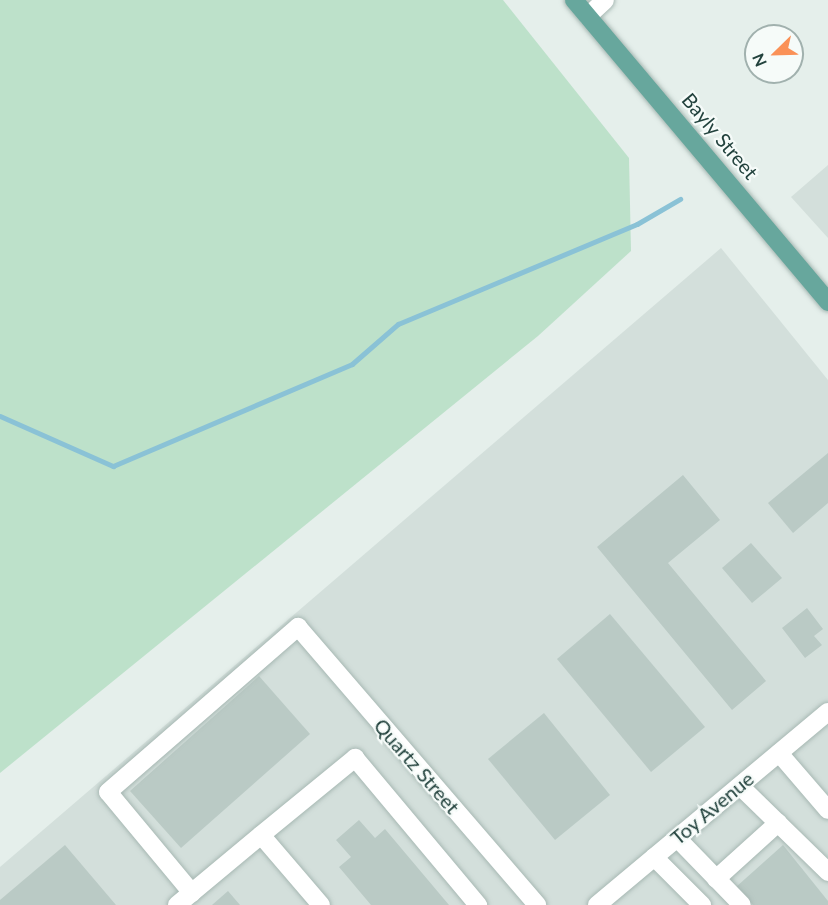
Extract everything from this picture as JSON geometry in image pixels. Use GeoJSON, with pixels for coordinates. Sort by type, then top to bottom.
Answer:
{"type":"FeatureCollection","features":[{"type":"Feature","properties":{"kind":"main road","name":"Bayly Street"},"geometry":{"type":"LineString","coordinates":[[574,0],[828,302]]}},
{"type":"Feature","properties":{"kind":"street"},"geometry":{"type":"LineString","coordinates":[[588,15],[605,0]]}},
{"type":"Feature","properties":{"kind":"street","name":"Quartz Street"},"geometry":{"type":"LineString","coordinates":[[192,893],[108,792],[298,627],[537,905]]}},
{"type":"Feature","properties":{"kind":"street","name":"Toy Avenue"},"geometry":{"type":"LineString","coordinates":[[597,905],[828,712]]}},
{"type":"Feature","properties":{"kind":"street"},"geometry":{"type":"LineString","coordinates":[[779,753],[822,790],[828,810]]}},
{"type":"Feature","properties":{"kind":"street"},"geometry":{"type":"LineString","coordinates":[[177,905],[355,758],[478,905]]}},
{"type":"Feature","properties":{"kind":"street"},"geometry":{"type":"LineString","coordinates":[[740,786],[828,872]]}},
{"type":"Feature","properties":{"kind":"street"},"geometry":{"type":"LineString","coordinates":[[716,879],[778,824]]}},
{"type":"Feature","properties":{"kind":"street"},"geometry":{"type":"LineString","coordinates":[[261,835],[321,905]]}},
{"type":"Feature","properties":{"kind":"street"},"geometry":{"type":"LineString","coordinates":[[677,838],[742,905]]}},
{"type":"Feature","properties":{"kind":"street"},"geometry":{"type":"LineString","coordinates":[[654,857],[702,905]]}},
{"type":"Feature","properties":{"kind":"shaded area"},"geometry":{"type":"Polygon","coordinates":[[[828,165],[828,238],[791,197],[828,165]]]}},
{"type":"Feature","properties":{"kind":"shaded area"},"geometry":{"type":"Polygon","coordinates":[[[721,248],[828,380],[828,905],[0,905],[0,867],[721,248]]]}},
{"type":"Feature","properties":{"kind":"green space"},"geometry":{"type":"Polygon","coordinates":[[[0,0],[503,0],[629,158],[631,251],[538,336],[0,773],[0,0]]]}},
{"type":"Feature","properties":{"kind":"building"},"geometry":{"type":"Polygon","coordinates":[[[828,453],[828,503],[793,533],[768,503],[828,453]]]}},
{"type":"Feature","properties":{"kind":"building"},"geometry":{"type":"Polygon","coordinates":[[[683,475],[720,520],[668,563],[766,681],[732,710],[597,547],[683,475]]]}},
{"type":"Feature","properties":{"kind":"building"},"geometry":{"type":"Polygon","coordinates":[[[751,543],[782,578],[752,603],[722,568],[751,543]]]}},
{"type":"Feature","properties":{"kind":"building"},"geometry":{"type":"Polygon","coordinates":[[[807,608],[823,629],[814,636],[822,645],[805,658],[782,628],[807,608]]]}},
{"type":"Feature","properties":{"kind":"building"},"geometry":{"type":"Polygon","coordinates":[[[610,614],[705,727],[651,772],[557,659],[610,614]]]}},
{"type":"Feature","properties":{"kind":"building"},"geometry":{"type":"Polygon","coordinates":[[[259,676],[310,734],[181,848],[130,791],[259,676]]]}},
{"type":"Feature","properties":{"kind":"building"},"geometry":{"type":"Polygon","coordinates":[[[544,713],[610,795],[555,840],[488,759],[544,713]]]}},
{"type":"Feature","properties":{"kind":"building"},"geometry":{"type":"Polygon","coordinates":[[[359,820],[375,838],[385,829],[449,905],[371,905],[339,867],[351,857],[336,840],[359,820]]]}},
{"type":"Feature","properties":{"kind":"building"},"geometry":{"type":"Polygon","coordinates":[[[65,845],[116,905],[0,905],[0,900],[65,845]]]}},
{"type":"Feature","properties":{"kind":"building"},"geometry":{"type":"Polygon","coordinates":[[[783,845],[828,901],[828,905],[753,905],[736,887],[783,845]]]}},
{"type":"Feature","properties":{"kind":"building"},"geometry":{"type":"Polygon","coordinates":[[[228,891],[240,905],[212,905],[228,891]]]}},
{"type":"Feature","properties":{"kind":"waterway"},"geometry":{"type":"LineString","coordinates":[[0,416],[113,466],[352,364],[398,324],[637,224],[680,199]]}}]}
